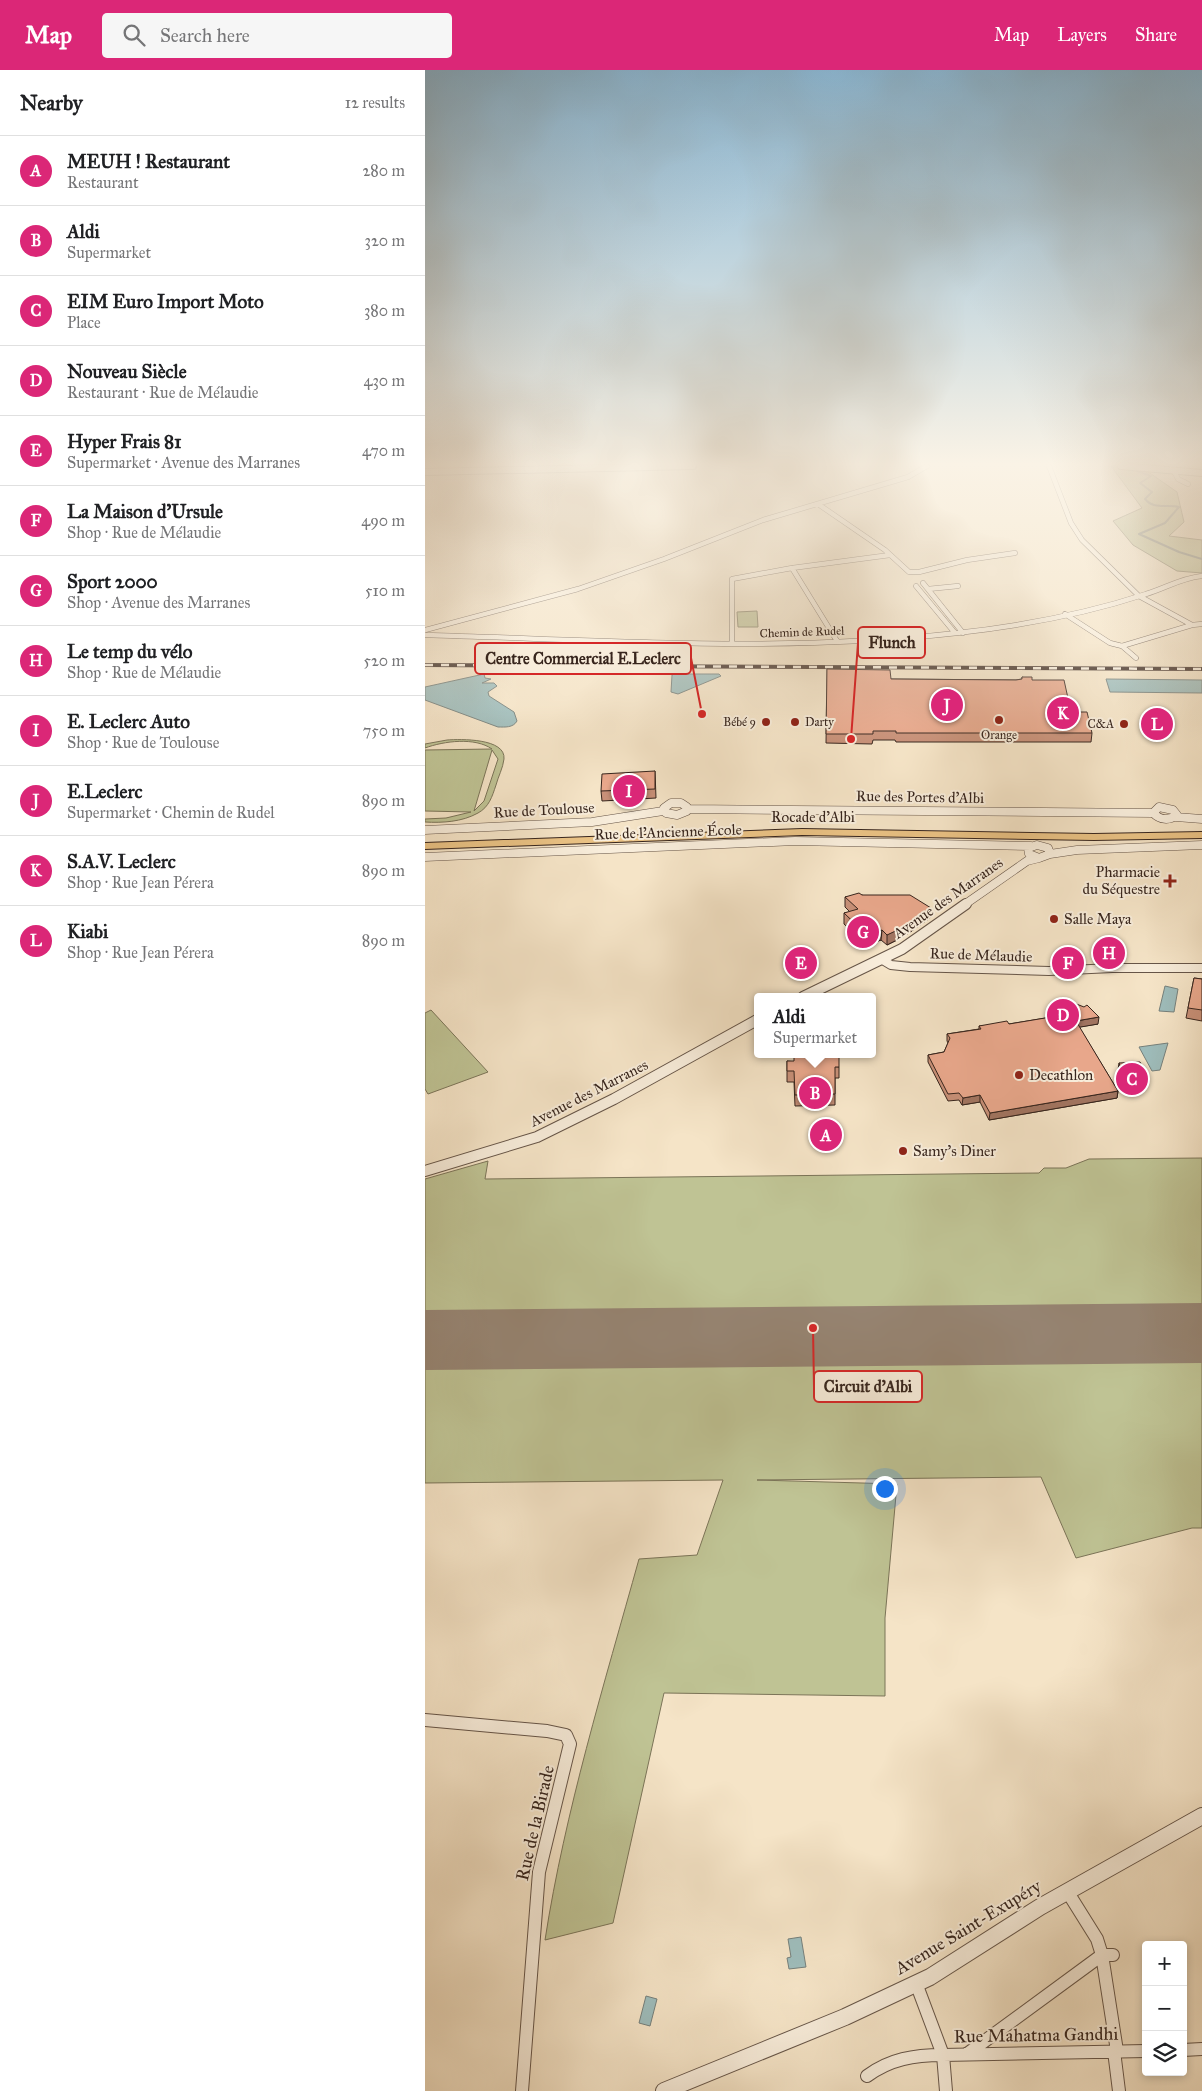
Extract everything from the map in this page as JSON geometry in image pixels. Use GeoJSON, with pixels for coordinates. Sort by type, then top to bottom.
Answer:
{"type":"FeatureCollection","features":[{"type":"Feature","properties":{"kind":"highway","name":"Rocade d'Albi"},"geometry":{"type":"LineString","coordinates":[[425,839],[801,825],[1120,831],[1202,828]]}},
{"type":"Feature","properties":{"kind":"highway","name":"Rocade d'Albi"},"geometry":{"type":"LineString","coordinates":[[425,846],[792,832],[1094,837],[1202,835]]}},
{"type":"Feature","properties":{"kind":"street"},"geometry":{"type":"LineString","coordinates":[[425,630],[578,589],[658,560]]}},
{"type":"Feature","properties":{"kind":"street"},"geometry":{"type":"LineString","coordinates":[[732,643],[732,579],[850,560]]}},
{"type":"Feature","properties":{"kind":"street"},"geometry":{"type":"LineString","coordinates":[[896,560],[909,572],[914,572],[966,560]]}},
{"type":"Feature","properties":{"kind":"street"},"geometry":{"type":"LineString","coordinates":[[1103,560],[1139,596],[1191,625]]}},
{"type":"Feature","properties":{"kind":"street"},"geometry":{"type":"LineString","coordinates":[[792,568],[837,641]]}},
{"type":"Feature","properties":{"kind":"street","name":"Chemin de Rudel"},"geometry":{"type":"LineString","coordinates":[[425,635],[732,643],[837,641],[963,633],[1027,624],[1139,596],[1184,578],[1202,576]]}},
{"type":"Feature","properties":{"kind":"street"},"geometry":{"type":"LineString","coordinates":[[923,583],[963,633]]}},
{"type":"Feature","properties":{"kind":"street"},"geometry":{"type":"LineString","coordinates":[[916,586],[955,633]]}},
{"type":"Feature","properties":{"kind":"street"},"geometry":{"type":"LineString","coordinates":[[928,589],[958,586]]}},
{"type":"Feature","properties":{"kind":"street"},"geometry":{"type":"LineString","coordinates":[[1065,614],[1110,643],[1122,646],[1191,625],[1202,624]]}},
{"type":"Feature","properties":{"kind":"street"},"geometry":{"type":"LineString","coordinates":[[1122,646],[1123,649],[1136,658]]}},
{"type":"Feature","properties":{"kind":"street"},"geometry":{"type":"LineString","coordinates":[[675,803],[684,804],[688,809],[685,813],[677,815],[669,815],[663,811],[665,806],[675,803]]}},
{"type":"Feature","properties":{"kind":"street","name":"Rue des Portes d'Albi"},"geometry":{"type":"LineString","coordinates":[[688,809],[1153,813],[1163,819],[1176,817],[1202,819]]}},
{"type":"Feature","properties":{"kind":"street","name":"Rue de Toulouse"},"geometry":{"type":"LineString","coordinates":[[425,830],[592,822],[663,811]]}},
{"type":"Feature","properties":{"kind":"street","name":"Rue de l’Ancienne École"},"geometry":{"type":"LineString","coordinates":[[425,857],[795,841],[1003,845],[1028,853]]}},
{"type":"Feature","properties":{"kind":"street"},"geometry":{"type":"LineString","coordinates":[[1045,846],[1050,850],[1051,854],[1077,850],[1202,845]]}},
{"type":"Feature","properties":{"kind":"street"},"geometry":{"type":"LineString","coordinates":[[1028,853],[1045,846],[1077,850]]}},
{"type":"Feature","properties":{"kind":"street","name":"Avenue des Marranes"},"geometry":{"type":"LineString","coordinates":[[811,993],[903,949],[933,929],[1028,853],[1039,858],[1051,854]]}},
{"type":"Feature","properties":{"kind":"street","name":"Rue de Mélaudie"},"geometry":{"type":"LineString","coordinates":[[881,959],[891,965],[910,967],[1049,971],[1112,968],[1202,968]]}},
{"type":"Feature","properties":{"kind":"street","name":"Avenue des Marranes"},"geometry":{"type":"LineString","coordinates":[[425,1171],[537,1137],[614,1099],[754,1022]]}},
{"type":"Feature","properties":{"kind":"street","name":"Rue de la Birade"},"geometry":{"type":"LineString","coordinates":[[425,1720],[566,1734],[570,1744],[539,1872],[522,2091]]}},
{"type":"Feature","properties":{"kind":"street","name":"Avenue Saint-Exupéry"},"geometry":{"type":"LineString","coordinates":[[664,2091],[845,2017],[930,1977],[1067,1891],[1202,1816]]}},
{"type":"Feature","properties":{"kind":"street"},"geometry":{"type":"LineString","coordinates":[[1067,1891],[1107,1955],[1119,2091]]}},
{"type":"Feature","properties":{"kind":"street"},"geometry":{"type":"LineString","coordinates":[[967,2054],[1107,1955]]}},
{"type":"Feature","properties":{"kind":"street","name":"Rue Mahatma Gandhi"},"geometry":{"type":"LineString","coordinates":[[916,1983],[943,2055],[1142,2051]]}},
{"type":"Feature","properties":{"kind":"street"},"geometry":{"type":"LineString","coordinates":[[1187,2050],[1202,2050]]}},
{"type":"Feature","properties":{"kind":"street"},"geometry":{"type":"LineString","coordinates":[[867,2076],[878,2067],[907,2055],[943,2055],[946,2091]]}},
{"type":"Feature","properties":{"kind":"green space"},"geometry":{"type":"Polygon","coordinates":[[[1159,560],[1202,560],[1202,573],[1177,571],[1159,560]]]}},
{"type":"Feature","properties":{"kind":"green space"},"geometry":{"type":"Polygon","coordinates":[[[757,611],[758,627],[738,627],[737,612],[757,611]]]}},
{"type":"Feature","properties":{"kind":"green space"},"geometry":{"type":"Polygon","coordinates":[[[447,740],[481,741],[498,747],[503,752],[502,769],[491,798],[485,808],[472,816],[459,820],[425,822],[425,819],[446,818],[471,812],[425,811],[425,750],[492,749],[477,743],[459,741],[425,748],[425,744],[447,740]],[[492,750],[474,811],[484,801],[498,759],[492,750]]]}},
{"type":"Feature","properties":{"kind":"green space"},"geometry":{"type":"Polygon","coordinates":[[[431,1010],[488,1072],[428,1094],[425,1089],[425,1013],[431,1010]]]}},
{"type":"Feature","properties":{"kind":"green space"},"geometry":{"type":"Polygon","coordinates":[[[1202,1158],[1202,1528],[1192,1528],[1076,1558],[1041,1477],[757,1480],[897,1484],[885,1618],[885,1696],[664,1693],[613,1923],[545,1940],[553,1892],[574,1796],[639,1559],[697,1555],[723,1480],[425,1483],[425,1179],[488,1161],[485,1179],[1039,1173],[1044,1168],[1066,1168],[1089,1159],[1202,1158]]]}},
{"type":"Feature","properties":{"kind":"water"},"geometry":{"type":"Polygon","coordinates":[[[484,674],[485,678],[491,679],[482,683],[494,683],[497,686],[488,692],[489,696],[514,712],[517,721],[513,725],[498,727],[425,700],[425,687],[484,674]]]}},
{"type":"Feature","properties":{"kind":"water"},"geometry":{"type":"Polygon","coordinates":[[[719,674],[721,676],[678,694],[671,692],[672,675],[719,674]]]}},
{"type":"Feature","properties":{"kind":"water"},"geometry":{"type":"Polygon","coordinates":[[[1106,679],[1202,680],[1202,693],[1110,692],[1106,679]]]}},
{"type":"Feature","properties":{"kind":"water"},"geometry":{"type":"Polygon","coordinates":[[[1165,986],[1178,989],[1174,1012],[1159,1011],[1165,986]]]}},
{"type":"Feature","properties":{"kind":"water"},"geometry":{"type":"Polygon","coordinates":[[[1168,1043],[1160,1070],[1152,1071],[1139,1047],[1168,1043]]]}},
{"type":"Feature","properties":{"kind":"water"},"geometry":{"type":"Polygon","coordinates":[[[801,1937],[806,1967],[789,1969],[787,1958],[791,1957],[788,1939],[801,1937]]]}},
{"type":"Feature","properties":{"kind":"water"},"geometry":{"type":"Polygon","coordinates":[[[646,1996],[657,1999],[650,2026],[639,2023],[646,1996]]]}},
{"type":"Feature","properties":{"kind":"building"},"geometry":{"type":"Polygon","coordinates":[[[827,669],[890,670],[891,679],[1016,680],[1022,679],[1022,677],[1032,677],[1032,680],[1064,680],[1071,712],[1087,712],[1092,733],[896,733],[896,731],[873,731],[873,734],[826,734],[827,669]]]}},
{"type":"Feature","properties":{"kind":"building"},"geometry":{"type":"Polygon","coordinates":[[[655,771],[655,789],[601,791],[602,774],[655,771]]]}},
{"type":"Feature","properties":{"kind":"building"},"geometry":{"type":"Polygon","coordinates":[[[859,893],[862,895],[910,895],[931,908],[904,927],[887,935],[882,930],[867,935],[844,913],[858,909],[845,897],[859,893]]]}},
{"type":"Feature","properties":{"kind":"building"},"geometry":{"type":"Polygon","coordinates":[[[1194,978],[1202,979],[1202,1010],[1188,1008],[1194,978]]]}},
{"type":"Feature","properties":{"kind":"building","name":"Decathlon"},"geometry":{"type":"Polygon","coordinates":[[[1061,998],[1084,1007],[1087,1005],[1099,1017],[1076,1021],[1118,1091],[990,1113],[980,1095],[963,1098],[959,1093],[948,1094],[928,1055],[944,1052],[950,1038],[947,1034],[981,1029],[979,1026],[1007,1021],[1009,1024],[1051,1017],[1047,1011],[1058,1010],[1061,998]]]}},
{"type":"Feature","properties":{"kind":"building"},"geometry":{"type":"Polygon","coordinates":[[[794,1058],[839,1058],[839,1067],[835,1067],[835,1094],[795,1095],[794,1071],[787,1071],[787,1061],[794,1061],[794,1058]]]}},
{"type":"Feature","properties":{"kind":"building"},"geometry":{"type":"Polygon","coordinates":[[[1140,1062],[1148,1080],[1126,1082],[1119,1063],[1140,1062]]]}},
{"type":"Feature","properties":{"kind":"runway"},"geometry":{"type":"LineString","coordinates":[[425,1340],[1202,1333]]}},
{"type":"Feature","properties":{"kind":"railway"},"geometry":{"type":"LineString","coordinates":[[425,665],[1202,669]]}},
{"type":"Feature","properties":{"kind":"place","name":"E.Leclerc"},"geometry":{"type":"Point","coordinates":[947,705]}},
{"type":"Feature","properties":{"kind":"place","name":"S.A.V. Leclerc"},"geometry":{"type":"Point","coordinates":[1063,713]}},
{"type":"Feature","properties":{"kind":"place","name":"Centre Commercial E.Leclerc"},"geometry":{"type":"Point","coordinates":[702,714]}},
{"type":"Feature","properties":{"kind":"place","name":"Orange"},"geometry":{"type":"Point","coordinates":[999,720]}},
{"type":"Feature","properties":{"kind":"place","name":"Bébé 9"},"geometry":{"type":"Point","coordinates":[766,722]}},
{"type":"Feature","properties":{"kind":"place","name":"Darty"},"geometry":{"type":"Point","coordinates":[795,722]}},
{"type":"Feature","properties":{"kind":"place","name":"C&A"},"geometry":{"type":"Point","coordinates":[1124,724]}},
{"type":"Feature","properties":{"kind":"place","name":"Kiabi"},"geometry":{"type":"Point","coordinates":[1157,724]}},
{"type":"Feature","properties":{"kind":"place","name":"Flunch"},"geometry":{"type":"Point","coordinates":[851,739]}},
{"type":"Feature","properties":{"kind":"place","name":"E. Leclerc Auto"},"geometry":{"type":"Point","coordinates":[629,791]}},
{"type":"Feature","properties":{"kind":"place","name":"Pharmacie du Séquestre"},"geometry":{"type":"Point","coordinates":[1170,881]}},
{"type":"Feature","properties":{"kind":"place","name":"Salle Maya"},"geometry":{"type":"Point","coordinates":[1054,919]}},
{"type":"Feature","properties":{"kind":"place","name":"Sport 2000"},"geometry":{"type":"Point","coordinates":[863,932]}},
{"type":"Feature","properties":{"kind":"place","name":"Le temp du vélo"},"geometry":{"type":"Point","coordinates":[1109,953]}},
{"type":"Feature","properties":{"kind":"place","name":"Hyper Frais 81"},"geometry":{"type":"Point","coordinates":[801,963]}},
{"type":"Feature","properties":{"kind":"place","name":"La Maison d'Ursule"},"geometry":{"type":"Point","coordinates":[1068,963]}},
{"type":"Feature","properties":{"kind":"place","name":"Nouveau Siècle"},"geometry":{"type":"Point","coordinates":[1063,1015]}},
{"type":"Feature","properties":{"kind":"place","name":"Decathlon"},"geometry":{"type":"Point","coordinates":[1019,1075]}},
{"type":"Feature","properties":{"kind":"place","name":"EIM Euro Import Moto"},"geometry":{"type":"Point","coordinates":[1132,1079]}},
{"type":"Feature","properties":{"kind":"place","name":"Aldi"},"geometry":{"type":"Point","coordinates":[815,1093]}},
{"type":"Feature","properties":{"kind":"place","name":"MEUH ! Restaurant"},"geometry":{"type":"Point","coordinates":[826,1135]}},
{"type":"Feature","properties":{"kind":"place","name":"Samy's Diner"},"geometry":{"type":"Point","coordinates":[903,1151]}},
{"type":"Feature","properties":{"kind":"place","name":"Circuit d'Albi"},"geometry":{"type":"Point","coordinates":[813,1328]}}]}
